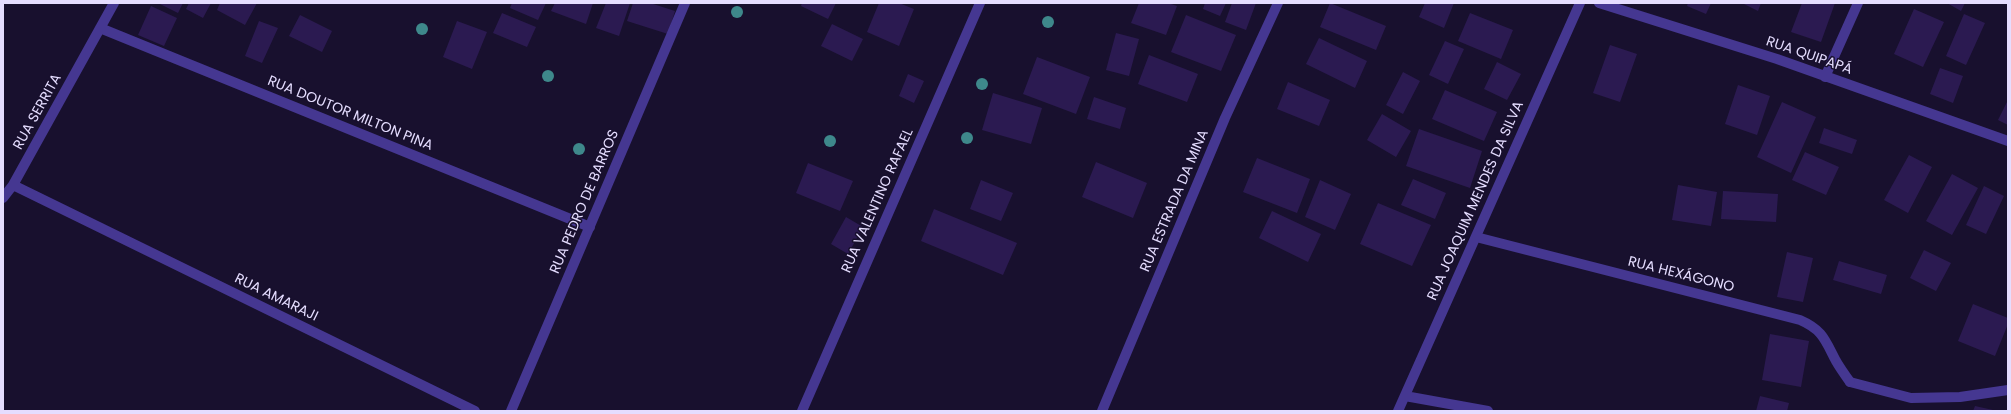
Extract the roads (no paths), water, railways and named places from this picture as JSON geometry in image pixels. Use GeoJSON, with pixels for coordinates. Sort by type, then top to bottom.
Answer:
{"type":"FeatureCollection","features":[{"type":"Feature","properties":{"kind":"street","name":"RUA SERRITA"},"geometry":{"type":"LineString","coordinates":[[4,196],[14,185],[114,3]]}},
{"type":"Feature","properties":{"kind":"street","name":"RUA PEDRO DE BARROS"},"geometry":{"type":"LineString","coordinates":[[510,411],[685,3]]}},
{"type":"Feature","properties":{"kind":"street","name":"RUA VALENTINO RAFAEL"},"geometry":{"type":"LineString","coordinates":[[802,411],[980,3]]}},
{"type":"Feature","properties":{"kind":"street","name":"RUA ESTRADA DA MINA"},"geometry":{"type":"LineString","coordinates":[[1102,411],[1225,118],[1278,3]]}},
{"type":"Feature","properties":{"kind":"street","name":"RUA JOAQUIM MENDES DA SILVA"},"geometry":{"type":"LineString","coordinates":[[1398,411],[1580,3]]}},
{"type":"Feature","properties":{"kind":"street","name":"RUA QUIPAPÁ"},"geometry":{"type":"LineString","coordinates":[[1599,3],[1777,59],[2008,140]]}},
{"type":"Feature","properties":{"kind":"street"},"geometry":{"type":"LineString","coordinates":[[1825,77],[1858,3]]}},
{"type":"Feature","properties":{"kind":"street","name":"RUA DOUTOR MILTON PINA"},"geometry":{"type":"LineString","coordinates":[[100,28],[590,227]]}},
{"type":"Feature","properties":{"kind":"street","name":"RUA AMARAJI"},"geometry":{"type":"LineString","coordinates":[[14,185],[64,211],[475,411]]}},
{"type":"Feature","properties":{"kind":"street","name":"RUA HEXÁGONO"},"geometry":{"type":"LineString","coordinates":[[1476,237],[1800,320],[1813,326],[1824,336],[1837,363],[1850,382],[1911,398],[1960,397],[2008,390]]}},
{"type":"Feature","properties":{"kind":"street"},"geometry":{"type":"LineString","coordinates":[[1405,396],[1488,411]]}}]}
